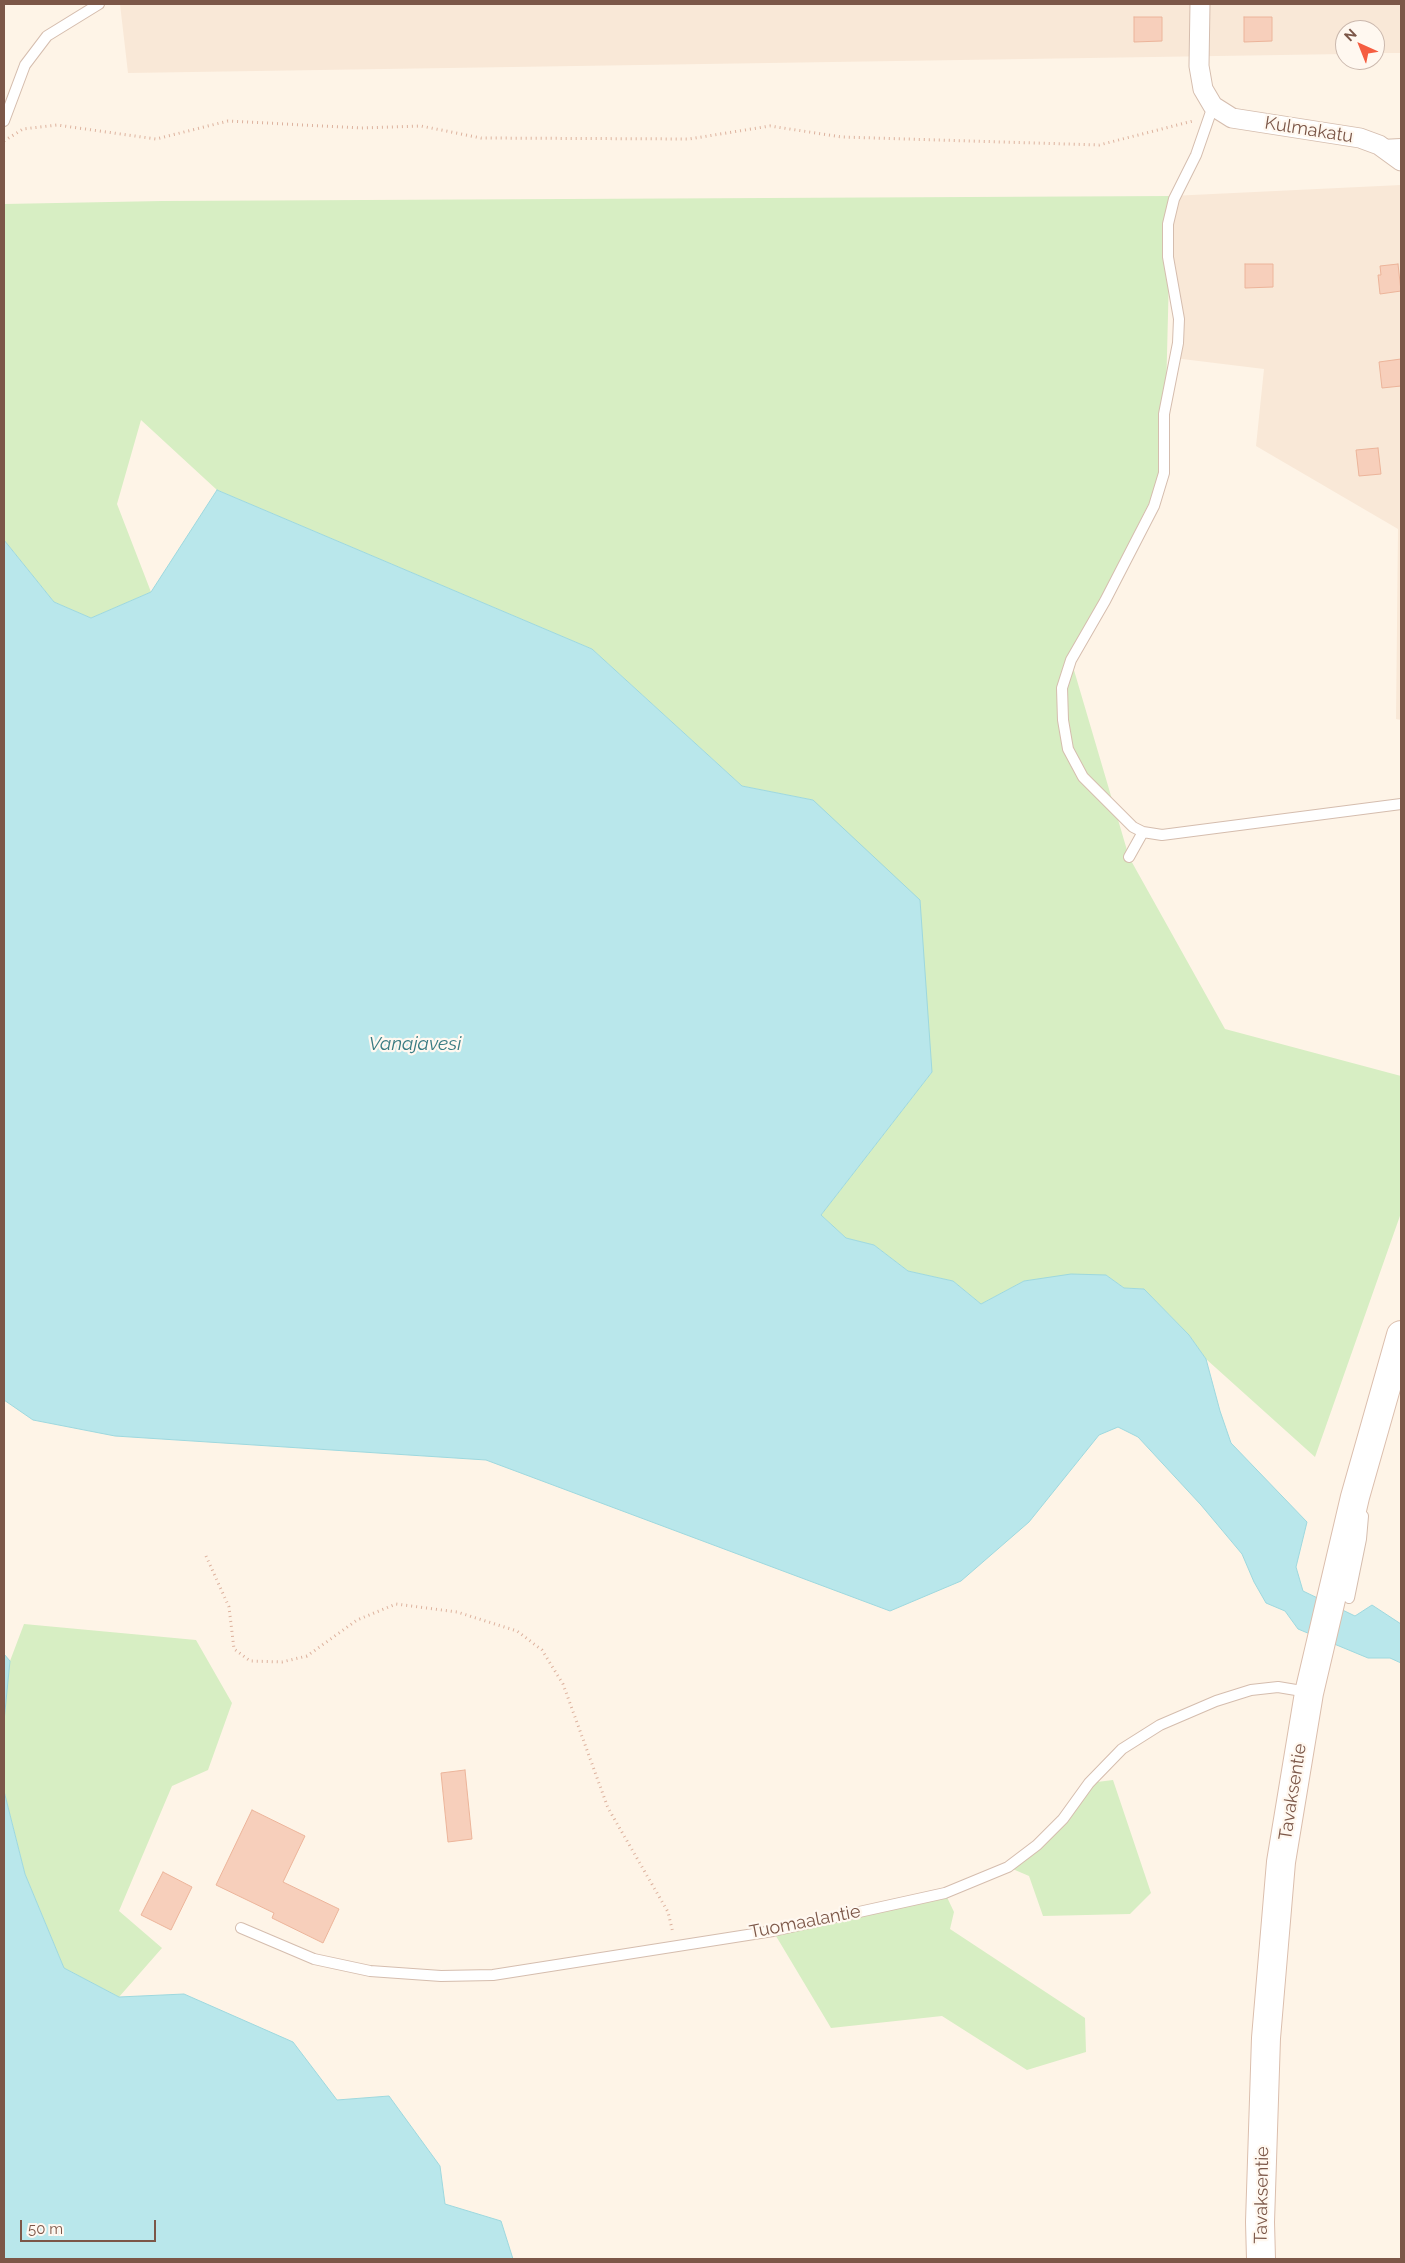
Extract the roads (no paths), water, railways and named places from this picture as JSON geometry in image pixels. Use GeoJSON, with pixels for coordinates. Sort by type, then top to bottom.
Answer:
{"type":"FeatureCollection","features":[{"type":"Feature","properties":{"kind":"main road","name":"Tavaksentie"},"geometry":{"type":"LineString","coordinates":[[1261,2259],[1260,2222],[1266,2038],[1281,1862],[1309,1693],[1320,1651],[1341,1596],[1354,1496],[1401,1335]]}},
{"type":"Feature","properties":{"kind":"street"},"geometry":{"type":"LineString","coordinates":[[1200,4],[1199,66],[1203,89],[1211,111]]}},
{"type":"Feature","properties":{"kind":"street","name":"Kulmakatu"},"geometry":{"type":"LineString","coordinates":[[1211,111],[1232,118],[1360,138],[1379,145],[1401,161]]}},
{"type":"Feature","properties":{"kind":"lane"},"geometry":{"type":"LineString","coordinates":[[4,121],[25,65],[47,36],[99,4]]}},
{"type":"Feature","properties":{"kind":"lane"},"geometry":{"type":"LineString","coordinates":[[1211,111],[1196,155],[1174,199],[1168,224],[1168,257],[1179,319],[1178,343],[1164,414],[1164,473],[1154,506],[1105,601],[1071,660],[1062,688],[1063,720],[1068,749],[1083,777],[1133,827],[1143,832],[1162,835],[1401,804]]}},
{"type":"Feature","properties":{"kind":"lane"},"geometry":{"type":"LineString","coordinates":[[1379,145],[1401,144]]}},
{"type":"Feature","properties":{"kind":"lane"},"geometry":{"type":"LineString","coordinates":[[1129,857],[1143,832]]}},
{"type":"Feature","properties":{"kind":"lane","name":"Tuomaalantie"},"geometry":{"type":"LineString","coordinates":[[241,1928],[314,1959],[370,1972],[441,1976],[493,1976],[676,1945],[773,1931],[945,1893],[977,1881],[1008,1866],[1037,1845],[1063,1819],[1090,1783],[1122,1749],[1160,1725],[1216,1701],[1251,1690],[1278,1687],[1309,1693]]}},
{"type":"Feature","properties":{"kind":"water","name":"Vanajavesi"},"geometry":{"type":"Polygon","coordinates":[[[217,490],[592,649],[742,786],[813,800],[920,900],[932,1072],[821,1215],[846,1238],[874,1245],[908,1271],[953,1281],[981,1304],[1024,1281],[1071,1274],[1106,1275],[1124,1288],[1144,1289],[1189,1335],[1206,1359],[1231,1443],[1307,1522],[1296,1567],[1303,1591],[1355,1616],[1372,1605],[1401,1624],[1401,1663],[1390,1658],[1368,1658],[1298,1629],[1285,1611],[1266,1603],[1254,1582],[1242,1554],[1201,1505],[1138,1437],[1118,1427],[1099,1435],[1029,1522],[961,1581],[890,1611],[486,1460],[115,1436],[33,1420],[4,1400],[4,540],[54,602],[91,618],[151,592],[217,490]]]}},
{"type":"Feature","properties":{"kind":"water"},"geometry":{"type":"Polygon","coordinates":[[[4,1654],[10,1661],[4,1721],[4,1654]]]}},
{"type":"Feature","properties":{"kind":"water"},"geometry":{"type":"Polygon","coordinates":[[[4,1791],[25,1874],[64,1968],[119,1997],[184,1994],[293,2042],[337,2100],[389,2096],[440,2166],[445,2204],[501,2221],[513,2259],[4,2259],[4,1791]]]}}]}
